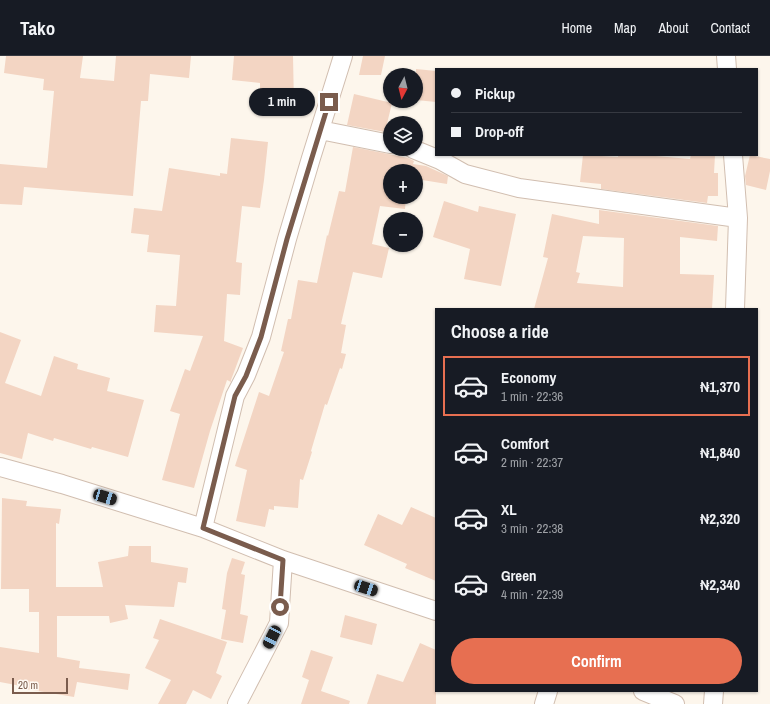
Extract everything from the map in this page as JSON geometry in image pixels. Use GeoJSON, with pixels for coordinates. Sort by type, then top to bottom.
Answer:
{"type":"FeatureCollection","features":[{"type":"Feature","properties":{"kind":"street"},"geometry":{"type":"LineString","coordinates":[[203,528],[235,396],[246,376],[261,337],[287,239],[343,56]]}},
{"type":"Feature","properties":{"kind":"street"},"geometry":{"type":"LineString","coordinates":[[726,56],[727,68]]}},
{"type":"Feature","properties":{"kind":"street"},"geometry":{"type":"LineString","coordinates":[[320,130],[383,143]]}},
{"type":"Feature","properties":{"kind":"street"},"geometry":{"type":"LineString","coordinates":[[423,153],[440,160],[465,174],[519,188],[738,218]]}},
{"type":"Feature","properties":{"kind":"street"},"geometry":{"type":"LineString","coordinates":[[733,156],[738,218],[735,308]]}},
{"type":"Feature","properties":{"kind":"street"},"geometry":{"type":"LineString","coordinates":[[0,467],[62,484],[203,528],[283,560],[435,611]]}},
{"type":"Feature","properties":{"kind":"street"},"geometry":{"type":"LineString","coordinates":[[237,704],[279,623],[283,560]]}},
{"type":"Feature","properties":{"kind":"street"},"geometry":{"type":"LineString","coordinates":[[544,704],[548,692]]}},
{"type":"Feature","properties":{"kind":"street"},"geometry":{"type":"LineString","coordinates":[[645,692],[675,704]]}},
{"type":"Feature","properties":{"kind":"street"},"geometry":{"type":"LineString","coordinates":[[713,704],[714,692]]}},
{"type":"Feature","properties":{"kind":"building"},"geometry":{"type":"Polygon","coordinates":[[[6,56],[83,56],[80,78],[114,81],[116,56],[191,56],[189,78],[150,74],[148,101],[141,101],[133,196],[24,187],[22,205],[0,204],[0,164],[47,168],[54,91],[43,90],[44,79],[4,73],[6,56]]]}},
{"type":"Feature","properties":{"kind":"building"},"geometry":{"type":"Polygon","coordinates":[[[234,56],[293,56],[294,105],[260,106],[260,83],[232,80],[234,56]]]}},
{"type":"Feature","properties":{"kind":"building"},"geometry":{"type":"Polygon","coordinates":[[[363,56],[385,56],[381,75],[359,75],[363,56]]]}},
{"type":"Feature","properties":{"kind":"building"},"geometry":{"type":"Polygon","coordinates":[[[423,70],[435,71],[435,102],[423,101],[423,70]]]}},
{"type":"Feature","properties":{"kind":"building"},"geometry":{"type":"Polygon","coordinates":[[[354,94],[383,101],[383,108],[391,108],[389,116],[383,116],[383,132],[347,125],[354,94]]]}},
{"type":"Feature","properties":{"kind":"building"},"geometry":{"type":"Polygon","coordinates":[[[231,138],[268,142],[264,180],[260,208],[242,206],[236,262],[242,263],[240,295],[227,294],[224,341],[243,348],[231,382],[227,380],[210,431],[194,488],[162,480],[180,414],[170,411],[185,369],[190,371],[203,336],[154,332],[156,305],[176,306],[180,255],[147,252],[149,235],[131,233],[134,208],[162,211],[169,168],[220,176],[220,173],[227,174],[231,138]]]}},
{"type":"Feature","properties":{"kind":"building"},"geometry":{"type":"Polygon","coordinates":[[[353,147],[383,153],[383,156],[398,156],[414,161],[413,164],[383,164],[383,204],[405,204],[405,209],[380,206],[372,244],[383,247],[383,252],[388,252],[382,278],[353,272],[341,324],[346,325],[341,353],[346,354],[342,369],[340,368],[327,405],[325,404],[303,480],[300,479],[298,508],[274,506],[274,510],[269,509],[265,527],[236,521],[247,470],[235,466],[259,392],[269,396],[284,352],[281,351],[288,319],[291,319],[298,280],[317,283],[327,235],[328,236],[339,191],[345,192],[353,147]]]}},
{"type":"Feature","properties":{"kind":"building"},"geometry":{"type":"Polygon","coordinates":[[[583,156],[656,156],[690,159],[691,156],[715,156],[714,173],[718,173],[718,196],[708,196],[707,203],[601,189],[601,184],[580,182],[583,156]]]}},
{"type":"Feature","properties":{"kind":"building"},"geometry":{"type":"Polygon","coordinates":[[[750,156],[770,159],[770,171],[766,190],[746,185],[745,176],[750,156]]]}},
{"type":"Feature","properties":{"kind":"building"},"geometry":{"type":"Polygon","coordinates":[[[423,166],[448,176],[447,184],[423,180],[423,166]]]}},
{"type":"Feature","properties":{"kind":"building"},"geometry":{"type":"Polygon","coordinates":[[[444,201],[478,212],[479,206],[516,214],[501,286],[464,279],[470,249],[433,237],[444,201]]]}},
{"type":"Feature","properties":{"kind":"building"},"geometry":{"type":"Polygon","coordinates":[[[599,210],[718,226],[717,241],[680,237],[680,274],[714,275],[712,308],[534,308],[548,258],[543,257],[552,214],[599,224],[599,210]],[[583,236],[576,272],[580,273],[577,283],[623,287],[624,238],[583,236]]]}},
{"type":"Feature","properties":{"kind":"building"},"geometry":{"type":"Polygon","coordinates":[[[0,332],[21,340],[5,383],[41,396],[54,356],[78,364],[77,369],[110,378],[107,391],[144,400],[128,457],[92,447],[91,449],[54,438],[53,441],[28,433],[22,459],[0,453],[0,332]]]}},
{"type":"Feature","properties":{"kind":"building"},"geometry":{"type":"Polygon","coordinates":[[[2,498],[27,501],[26,506],[61,509],[59,524],[56,523],[56,587],[103,587],[98,562],[128,556],[129,546],[151,546],[151,562],[188,568],[186,583],[178,582],[174,607],[125,605],[128,619],[110,623],[109,616],[57,616],[57,657],[80,661],[79,668],[130,674],[128,690],[77,682],[74,697],[20,688],[21,686],[0,682],[0,647],[39,653],[39,612],[29,612],[29,589],[1,589],[2,498]]]}},
{"type":"Feature","properties":{"kind":"building"},"geometry":{"type":"Polygon","coordinates":[[[411,507],[435,518],[435,581],[405,568],[407,564],[364,545],[378,514],[402,525],[411,507]]]}},
{"type":"Feature","properties":{"kind":"building"},"geometry":{"type":"Polygon","coordinates":[[[232,558],[245,562],[241,574],[245,575],[240,614],[248,616],[243,643],[221,639],[226,610],[222,609],[227,573],[232,558]]]}},
{"type":"Feature","properties":{"kind":"building"},"geometry":{"type":"Polygon","coordinates":[[[345,615],[377,624],[372,645],[340,637],[345,615]]]}},
{"type":"Feature","properties":{"kind":"building"},"geometry":{"type":"Polygon","coordinates":[[[160,619],[227,642],[216,673],[222,676],[211,699],[193,690],[186,704],[158,704],[171,680],[145,668],[159,640],[153,638],[160,619]]]}},
{"type":"Feature","properties":{"kind":"building"},"geometry":{"type":"Polygon","coordinates":[[[420,643],[435,650],[436,704],[367,704],[377,674],[403,682],[420,643]]]}},
{"type":"Feature","properties":{"kind":"building"},"geometry":{"type":"Polygon","coordinates":[[[311,650],[333,657],[321,691],[350,701],[349,704],[301,704],[309,680],[302,677],[311,650]]]}},
{"type":"Feature","properties":{"kind":"route"},"geometry":{"type":"LineString","coordinates":[[280,607],[283,560],[203,528],[235,396],[246,376],[261,337],[287,239],[329,102]]}}]}
